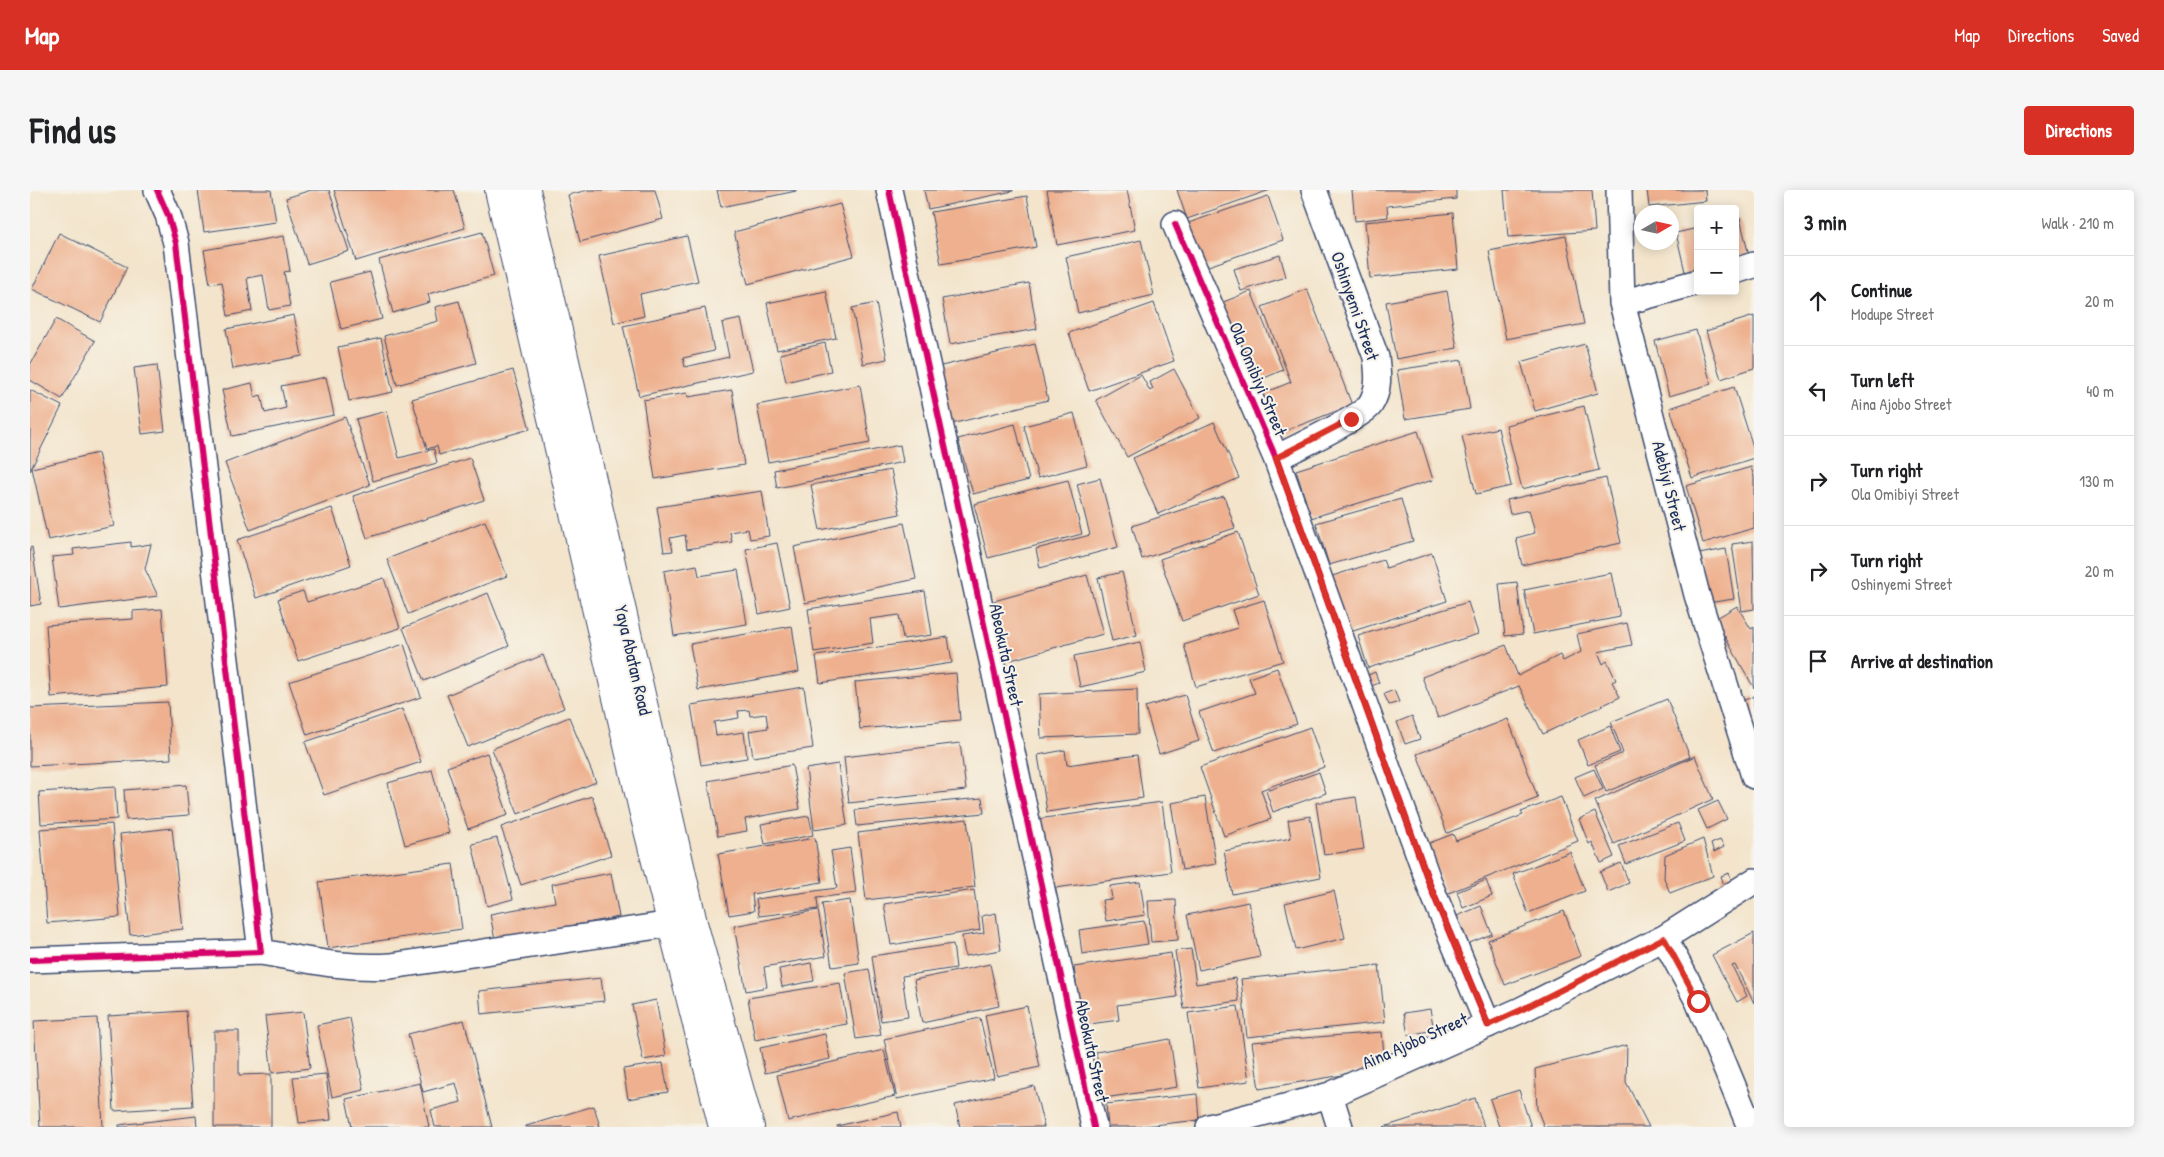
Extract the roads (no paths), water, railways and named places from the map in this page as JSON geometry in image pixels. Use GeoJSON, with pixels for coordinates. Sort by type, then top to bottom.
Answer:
{"type":"FeatureCollection","features":[{"type":"Feature","properties":{"kind":"main road","name":"Yaya Abatan Road"},"geometry":{"type":"LineString","coordinates":[[500,190],[598,620],[671,924],[723,1127]]}},
{"type":"Feature","properties":{"kind":"main road","name":"Yaya Abatan Road"},"geometry":{"type":"LineString","coordinates":[[526,190],[693,923],[750,1127]]}},
{"type":"Feature","properties":{"kind":"street"},"geometry":{"type":"LineString","coordinates":[[157,190],[168,214],[176,243],[262,952]]}},
{"type":"Feature","properties":{"kind":"street","name":"Abeokuta Street"},"geometry":{"type":"LineString","coordinates":[[889,190],[1094,1127]]}},
{"type":"Feature","properties":{"kind":"street","name":"Oshinyemi Street"},"geometry":{"type":"LineString","coordinates":[[1276,458],[1351,419],[1370,406],[1379,381],[1376,357],[1314,190]]}},
{"type":"Feature","properties":{"kind":"street","name":"Adebiyi Street"},"geometry":{"type":"LineString","coordinates":[[1619,190],[1622,304],[1697,595],[1754,776]]}},
{"type":"Feature","properties":{"kind":"street","name":"Ola Omibiyi Street"},"geometry":{"type":"LineString","coordinates":[[1175,224],[1276,458],[1431,888],[1488,1025]]}},
{"type":"Feature","properties":{"kind":"street"},"geometry":{"type":"LineString","coordinates":[[1739,270],[1754,265]]}},
{"type":"Feature","properties":{"kind":"street"},"geometry":{"type":"LineString","coordinates":[[1622,304],[1694,283]]}},
{"type":"Feature","properties":{"kind":"street","name":"Aina Ajobo Street"},"geometry":{"type":"LineString","coordinates":[[1209,1127],[1330,1095],[1488,1025],[1664,938],[1754,881]]}},
{"type":"Feature","properties":{"kind":"street"},"geometry":{"type":"LineString","coordinates":[[30,960],[262,952],[360,968],[391,966],[671,924]]}},
{"type":"Feature","properties":{"kind":"street"},"geometry":{"type":"LineString","coordinates":[[1664,938],[1698,1001],[1750,1127]]}},
{"type":"Feature","properties":{"kind":"street"},"geometry":{"type":"LineString","coordinates":[[1330,1095],[1340,1127]]}}]}
